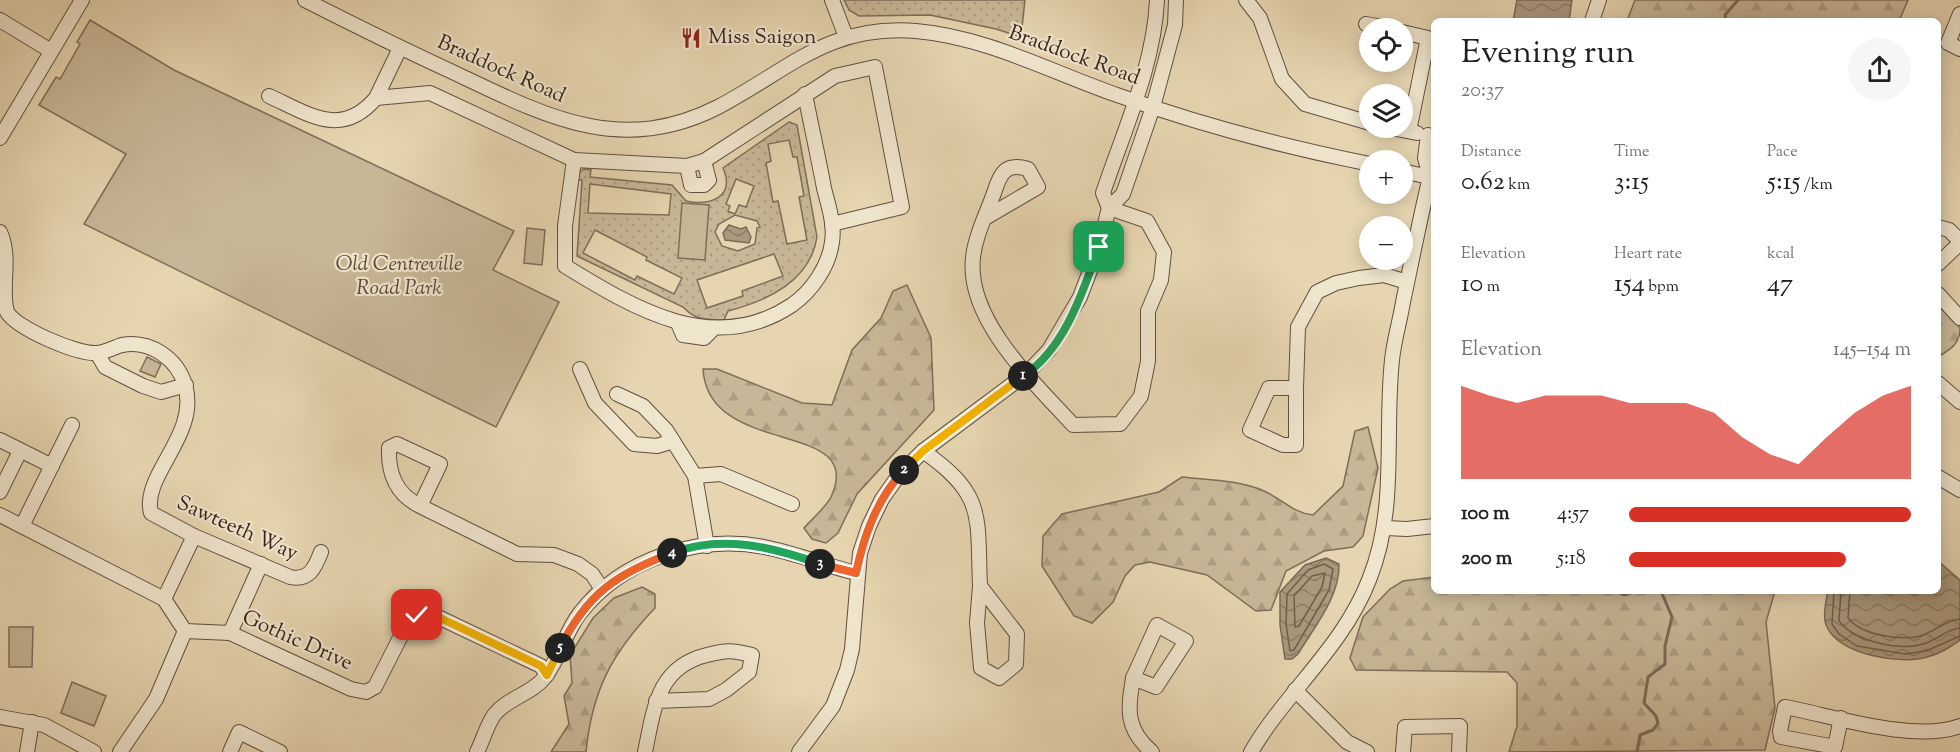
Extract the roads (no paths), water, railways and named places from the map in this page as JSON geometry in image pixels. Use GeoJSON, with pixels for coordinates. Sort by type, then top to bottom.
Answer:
{"type":"FeatureCollection","features":[{"type":"Feature","properties":{"kind":"street"},"geometry":{"type":"LineString","coordinates":[[0,138],[82,0]]}},
{"type":"Feature","properties":{"kind":"street","name":"Braddock Road"},"geometry":{"type":"LineString","coordinates":[[305,0],[400,48],[556,119],[583,126],[635,130],[674,124],[703,114],[798,58],[846,37],[892,31],[952,37],[993,49],[1153,107],[1304,149],[1359,162]]}},
{"type":"Feature","properties":{"kind":"street"},"geometry":{"type":"LineString","coordinates":[[832,0],[846,37]]}},
{"type":"Feature","properties":{"kind":"street"},"geometry":{"type":"LineString","coordinates":[[1109,208],[1103,193],[1149,52],[1156,0]]}},
{"type":"Feature","properties":{"kind":"street"},"geometry":{"type":"LineString","coordinates":[[799,752],[833,706],[847,670],[853,641],[856,573],[866,534],[882,499],[899,475],[923,451],[1026,374],[1049,350],[1080,297],[1099,247],[1109,208],[1123,194],[1153,107],[1174,25],[1176,0]]}},
{"type":"Feature","properties":{"kind":"street"},"geometry":{"type":"LineString","coordinates":[[1246,0],[1260,18],[1282,79],[1305,104],[1359,120]]}},
{"type":"Feature","properties":{"kind":"street"},"geometry":{"type":"LineString","coordinates":[[1593,18],[1599,0]]}},
{"type":"Feature","properties":{"kind":"street"},"geometry":{"type":"LineString","coordinates":[[1960,14],[1947,43],[1960,48]]}},
{"type":"Feature","properties":{"kind":"street"},"geometry":{"type":"LineString","coordinates":[[0,20],[51,51]]}},
{"type":"Feature","properties":{"kind":"street"},"geometry":{"type":"LineString","coordinates":[[1413,35],[1428,38],[1413,111]]}},
{"type":"Feature","properties":{"kind":"street"},"geometry":{"type":"LineString","coordinates":[[269,96],[322,120],[344,121],[364,112],[376,98],[400,48]]}},
{"type":"Feature","properties":{"kind":"street"},"geometry":{"type":"LineString","coordinates":[[376,98],[430,93],[574,160],[687,166],[704,161],[835,76],[875,68],[902,207],[832,224]]}},
{"type":"Feature","properties":{"kind":"street"},"geometry":{"type":"LineString","coordinates":[[574,160],[565,226],[565,266],[598,286],[678,323],[713,329],[744,326],[774,317],[798,301],[816,282],[830,255],[832,224],[805,94]]}},
{"type":"Feature","properties":{"kind":"street"},"geometry":{"type":"LineString","coordinates":[[1413,132],[1431,136],[1425,158],[1431,172]]}},
{"type":"Feature","properties":{"kind":"street"},"geometry":{"type":"LineString","coordinates":[[687,166],[691,185],[704,185],[709,180],[704,161]]}},
{"type":"Feature","properties":{"kind":"street"},"geometry":{"type":"LineString","coordinates":[[1413,173],[1431,176]]}},
{"type":"Feature","properties":{"kind":"street"},"geometry":{"type":"LineString","coordinates":[[1251,752],[1353,614],[1376,562],[1389,495],[1392,358],[1407,282],[1431,184]]}},
{"type":"Feature","properties":{"kind":"street"},"geometry":{"type":"LineString","coordinates":[[986,218],[973,256],[972,280],[983,310],[1012,358],[1073,425],[1120,424],[1141,396],[1148,361],[1148,311],[1161,280],[1164,252],[1147,220],[1109,208]]}},
{"type":"Feature","properties":{"kind":"street"},"geometry":{"type":"LineString","coordinates":[[1941,228],[1949,230],[1960,242],[1941,261]]}},
{"type":"Feature","properties":{"kind":"street"},"geometry":{"type":"LineString","coordinates":[[0,232],[6,246],[1,299],[8,314],[21,325],[77,351],[97,353],[121,345],[138,344],[153,347],[166,355],[186,385],[161,392],[143,386],[105,368],[97,353]]}},
{"type":"Feature","properties":{"kind":"street"},"geometry":{"type":"LineString","coordinates":[[1296,388],[1269,388],[1250,430],[1283,445],[1296,445],[1298,327],[1317,292],[1336,283],[1384,275],[1407,282]]}},
{"type":"Feature","properties":{"kind":"street"},"geometry":{"type":"LineString","coordinates":[[1941,297],[1960,318]]}},
{"type":"Feature","properties":{"kind":"street"},"geometry":{"type":"LineString","coordinates":[[580,369],[595,403],[634,444],[657,446],[673,441]]}},
{"type":"Feature","properties":{"kind":"street","name":"Sawteeth Way"},"geometry":{"type":"LineString","coordinates":[[186,385],[187,418],[150,497],[151,513],[194,536],[299,579],[314,570],[321,552]]}},
{"type":"Feature","properties":{"kind":"street"},"geometry":{"type":"LineString","coordinates":[[1941,386],[1960,402]]}},
{"type":"Feature","properties":{"kind":"street"},"geometry":{"type":"LineString","coordinates":[[617,394],[643,406],[673,441],[695,476],[707,546]]}},
{"type":"Feature","properties":{"kind":"street"},"geometry":{"type":"LineString","coordinates":[[22,526],[72,425]]}},
{"type":"Feature","properties":{"kind":"street"},"geometry":{"type":"LineString","coordinates":[[0,440],[52,466]]}},
{"type":"Feature","properties":{"kind":"street"},"geometry":{"type":"LineString","coordinates":[[420,506],[440,464],[397,444],[389,448],[392,478],[406,499],[420,506],[517,554],[554,555],[578,564],[592,574],[602,588]]}},
{"type":"Feature","properties":{"kind":"street"},"geometry":{"type":"LineString","coordinates":[[0,492],[20,451]]}},
{"type":"Feature","properties":{"kind":"street"},"geometry":{"type":"LineString","coordinates":[[923,451],[952,471],[971,499],[979,525],[980,586],[977,623],[981,668],[999,678],[1016,664],[1017,634],[980,586]]}},
{"type":"Feature","properties":{"kind":"street"},"geometry":{"type":"LineString","coordinates":[[695,476],[721,474],[792,504]]}},
{"type":"Feature","properties":{"kind":"street"},"geometry":{"type":"LineString","coordinates":[[1941,479],[1960,490]]}},
{"type":"Feature","properties":{"kind":"street"},"geometry":{"type":"LineString","coordinates":[[0,515],[164,599],[185,631],[156,699],[120,752]]}},
{"type":"Feature","properties":{"kind":"street"},"geometry":{"type":"LineString","coordinates":[[1384,528],[1407,529],[1431,526]]}},
{"type":"Feature","properties":{"kind":"street"},"geometry":{"type":"LineString","coordinates":[[164,599],[194,536]]}},
{"type":"Feature","properties":{"kind":"street"},"geometry":{"type":"LineString","coordinates":[[477,752],[494,715],[538,685],[547,675],[578,615],[602,588],[644,562],[680,550],[728,543],[764,547],[856,573]]}},
{"type":"Feature","properties":{"kind":"street"},"geometry":{"type":"LineString","coordinates":[[230,633],[261,564]]}},
{"type":"Feature","properties":{"kind":"street","name":"Gothic Drive"},"geometry":{"type":"LineString","coordinates":[[185,631],[230,633],[351,689],[366,692],[375,687],[409,620],[417,615],[426,614],[436,616],[541,666],[547,675]]}},
{"type":"Feature","properties":{"kind":"street"},"geometry":{"type":"LineString","coordinates":[[1133,678],[1156,687],[1186,641],[1157,625],[1133,678],[1129,704],[1130,726],[1142,744],[1152,752]]}},
{"type":"Feature","properties":{"kind":"street"},"geometry":{"type":"LineString","coordinates":[[645,752],[656,701],[672,670],[695,657],[729,649],[752,655],[749,672],[726,690],[709,699],[656,701]]}},
{"type":"Feature","properties":{"kind":"street"},"geometry":{"type":"LineString","coordinates":[[1295,690],[1347,742],[1367,752]]}},
{"type":"Feature","properties":{"kind":"street"},"geometry":{"type":"LineString","coordinates":[[1841,718],[1835,747],[1781,737],[1785,707],[1841,718],[1910,732],[1930,732],[1960,726]]}},
{"type":"Feature","properties":{"kind":"street"},"geometry":{"type":"LineString","coordinates":[[0,717],[32,722],[53,729],[94,752]]}},
{"type":"Feature","properties":{"kind":"street"},"geometry":{"type":"LineString","coordinates":[[27,752],[32,722]]}},
{"type":"Feature","properties":{"kind":"street"},"geometry":{"type":"LineString","coordinates":[[1403,752],[1405,726],[1460,726],[1459,752]]}},
{"type":"Feature","properties":{"kind":"street"},"geometry":{"type":"LineString","coordinates":[[230,752],[239,732],[280,752]]}},
{"type":"Feature","properties":{"kind":"water"},"geometry":{"type":"Polygon","coordinates":[[[1517,0],[1572,0],[1569,18],[1514,18],[1517,0]]]}},
{"type":"Feature","properties":{"kind":"water"},"geometry":{"type":"Polygon","coordinates":[[[729,225],[741,229],[746,227],[751,237],[749,243],[725,240],[723,233],[729,225]]]}},
{"type":"Feature","properties":{"kind":"water"},"geometry":{"type":"Polygon","coordinates":[[[1326,558],[1339,564],[1331,600],[1298,654],[1292,659],[1285,659],[1280,625],[1280,592],[1305,565],[1326,558]]]}},
{"type":"Feature","properties":{"kind":"water"},"geometry":{"type":"Polygon","coordinates":[[[1941,564],[1960,580],[1960,640],[1932,656],[1916,659],[1902,660],[1872,656],[1844,645],[1834,637],[1827,627],[1825,604],[1827,594],[1941,594],[1941,564]]]}},
{"type":"Feature","properties":{"kind":"waterway"},"geometry":{"type":"LineString","coordinates":[[1726,18],[1725,15],[1738,0]]}},
{"type":"Feature","properties":{"kind":"waterway"},"geometry":{"type":"LineString","coordinates":[[1622,594],[1627,594]]}},
{"type":"Feature","properties":{"kind":"waterway"},"geometry":{"type":"LineString","coordinates":[[1637,752],[1640,735],[1653,730],[1658,723],[1656,716],[1644,703],[1648,677],[1665,664],[1665,646],[1672,617],[1662,594]]}},
{"type":"Feature","properties":{"kind":"place","name":"Miss Saigon"},"geometry":{"type":"Point","coordinates":[691,38]}},
{"type":"Feature","properties":{"kind":"park label","name":"Old Centreville Road Park"},"geometry":{"type":"Point","coordinates":[399,277]}}]}
